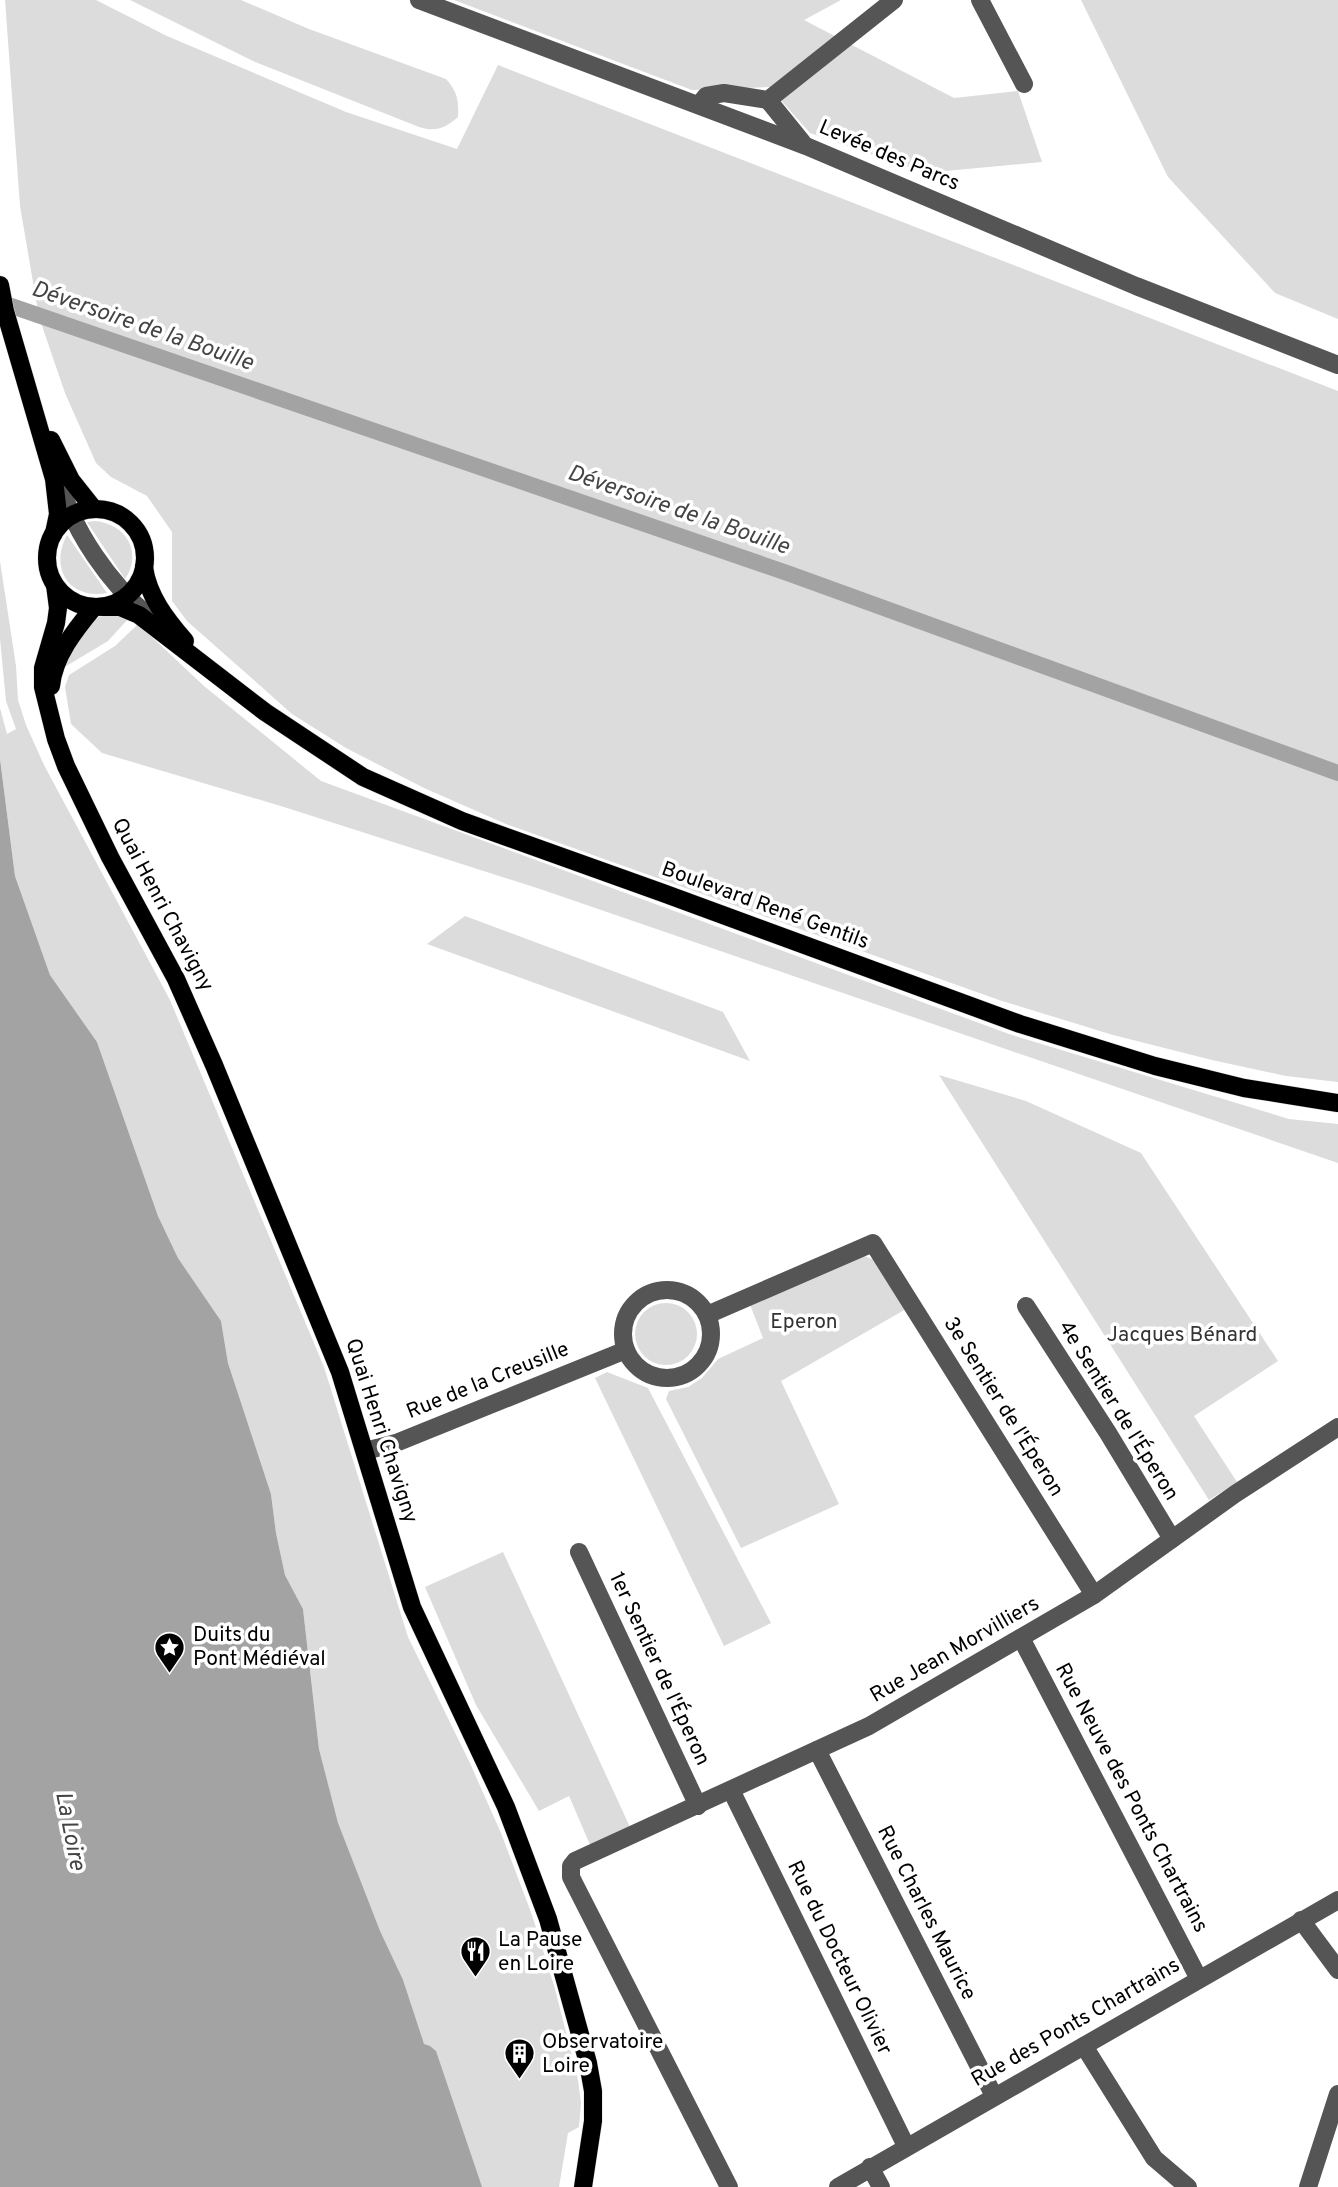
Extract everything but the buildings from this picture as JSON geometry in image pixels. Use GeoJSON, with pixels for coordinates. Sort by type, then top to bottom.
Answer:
{"type":"FeatureCollection","features":[{"type":"Feature","properties":{"kind":"main road"},"geometry":{"type":"LineString","coordinates":[[0,285],[57,498],[58,514],[54,533]]}},
{"type":"Feature","properties":{"kind":"main road"},"geometry":{"type":"LineString","coordinates":[[27,382],[71,480],[94,509],[83,511],[64,521],[48,545],[49,573],[55,585],[58,608],[44,668],[43,687],[48,711]]}},
{"type":"Feature","properties":{"kind":"main road","name":"Boulevard René Gentils"},"geometry":{"type":"LineString","coordinates":[[94,509],[119,514],[137,531],[142,542],[146,584],[170,623],[210,670]]}},
{"type":"Feature","properties":{"kind":"main road"},"geometry":{"type":"LineString","coordinates":[[48,711],[52,678],[72,635],[98,607],[113,604],[127,596],[136,586],[144,567]]}},
{"type":"Feature","properties":{"kind":"main road","name":"Boulevard René Gentils"},"geometry":{"type":"LineString","coordinates":[[55,585],[72,601],[98,607],[120,607],[139,615],[265,712],[363,777],[462,821],[1020,1024],[1155,1066],[1244,1088],[1338,1102]]}},
{"type":"Feature","properties":{"kind":"main road","name":"Quai Henri Chavigny"},"geometry":{"type":"LineString","coordinates":[[48,711],[60,750],[82,800],[176,979],[204,1041],[325,1331],[412,1607],[506,1807],[532,1874],[563,1966],[593,2091],[593,2121],[583,2187]]}},
{"type":"Feature","properties":{"kind":"street","name":"Levée des Parcs"},"geometry":{"type":"LineString","coordinates":[[419,0],[804,145],[1136,286],[1338,365]]}},
{"type":"Feature","properties":{"kind":"street"},"geometry":{"type":"LineString","coordinates":[[768,100],[894,0]]}},
{"type":"Feature","properties":{"kind":"street"},"geometry":{"type":"LineString","coordinates":[[980,0],[1024,84]]}},
{"type":"Feature","properties":{"kind":"street"},"geometry":{"type":"LineString","coordinates":[[699,105],[706,96],[724,93],[768,100],[804,145]]}},
{"type":"Feature","properties":{"kind":"street"},"geometry":{"type":"LineString","coordinates":[[27,382],[71,517],[110,576],[127,596],[210,670]]}},
{"type":"Feature","properties":{"kind":"street","name":"3e Sentier de l'Éperon"},"geometry":{"type":"LineString","coordinates":[[707,1315],[873,1243],[1094,1595]]}},
{"type":"Feature","properties":{"kind":"street"},"geometry":{"type":"LineString","coordinates":[[672,1290],[686,1294],[698,1303],[707,1315],[711,1329],[710,1343],[705,1356],[696,1367],[684,1375],[656,1377],[633,1362],[626,1350],[623,1335],[625,1321],[633,1307],[644,1297],[657,1291],[672,1290]]}},
{"type":"Feature","properties":{"kind":"street","name":"4e Sentier de l'Éperon"},"geometry":{"type":"LineString","coordinates":[[1026,1306],[1172,1539]]}},
{"type":"Feature","properties":{"kind":"street","name":"Rue de la Creusille"},"geometry":{"type":"LineString","coordinates":[[365,1451],[396,1443],[626,1350]]}},
{"type":"Feature","properties":{"kind":"street","name":"Rue Jean Morvilliers"},"geometry":{"type":"LineString","coordinates":[[729,2187],[575,1885],[570,1868],[575,1861],[869,1726],[1094,1595],[1338,1427]]}},
{"type":"Feature","properties":{"kind":"street","name":"1er Sentier de l'Éperon"},"geometry":{"type":"LineString","coordinates":[[579,1552],[698,1806]]}},
{"type":"Feature","properties":{"kind":"street","name":"Rue Neuve des Ponts Chartrains"},"geometry":{"type":"LineString","coordinates":[[1021,1638],[1199,1979]]}},
{"type":"Feature","properties":{"kind":"street","name":"Rue Charles Maurice"},"geometry":{"type":"LineString","coordinates":[[817,1749],[994,2096]]}},
{"type":"Feature","properties":{"kind":"street","name":"Rue du Docteur Olivier"},"geometry":{"type":"LineString","coordinates":[[730,1790],[906,2146]]}},
{"type":"Feature","properties":{"kind":"street","name":"Rue des Ponts Chartrains"},"geometry":{"type":"LineString","coordinates":[[838,2187],[1338,1900]]}},
{"type":"Feature","properties":{"kind":"street"},"geometry":{"type":"LineString","coordinates":[[1301,1920],[1338,1970]]}},
{"type":"Feature","properties":{"kind":"street"},"geometry":{"type":"LineString","coordinates":[[1084,2046],[1154,2158],[1188,2187]]}},
{"type":"Feature","properties":{"kind":"street"},"geometry":{"type":"LineString","coordinates":[[1308,2187],[1337,2097]]}},
{"type":"Feature","properties":{"kind":"street"},"geometry":{"type":"LineString","coordinates":[[870,2167],[881,2187]]}},
{"type":"Feature","properties":{"kind":"green space"},"geometry":{"type":"Polygon","coordinates":[[[5,0],[96,0],[167,36],[346,112],[457,149],[498,65],[1338,391],[1338,1082],[1286,1076],[1212,1060],[1113,1035],[999,1000],[506,824],[424,788],[346,748],[292,714],[187,621],[172,601],[172,532],[147,496],[111,477],[96,463],[65,393],[39,317],[20,206],[5,0]]]}},
{"type":"Feature","properties":{"kind":"green space"},"geometry":{"type":"Polygon","coordinates":[[[130,0],[241,0],[309,29],[446,79],[457,96],[458,117],[440,128],[419,127],[253,61],[130,0]]]}},
{"type":"Feature","properties":{"kind":"green space"},"geometry":{"type":"Polygon","coordinates":[[[454,0],[841,0],[804,20],[954,98],[1018,91],[1042,162],[924,173],[810,133],[769,87],[692,90],[454,0]]]}},
{"type":"Feature","properties":{"kind":"green space"},"geometry":{"type":"Polygon","coordinates":[[[1081,0],[1338,0],[1338,319],[1275,293],[1168,177],[1081,0]]]}},
{"type":"Feature","properties":{"kind":"green space"},"geometry":{"type":"Polygon","coordinates":[[[95,521],[115,528],[128,541],[132,559],[125,579],[87,522],[95,521]]]}},
{"type":"Feature","properties":{"kind":"green space"},"geometry":{"type":"Polygon","coordinates":[[[67,535],[107,593],[82,592],[66,579],[60,559],[67,535]]]}},
{"type":"Feature","properties":{"kind":"green space"},"geometry":{"type":"Polygon","coordinates":[[[0,561],[16,666],[18,700],[26,725],[44,765],[170,1000],[324,1367],[408,1637],[469,1761],[501,1833],[532,1915],[555,1989],[578,2080],[581,2103],[579,2127],[568,2133],[559,2187],[467,2187],[371,1959],[319,1749],[303,1609],[285,1575],[271,1494],[228,1363],[221,1321],[178,1258],[158,1216],[97,1042],[50,975],[15,876],[0,759],[0,708],[7,734],[16,729],[6,701],[0,639],[0,561]]]}},
{"type":"Feature","properties":{"kind":"green space"},"geometry":{"type":"Polygon","coordinates":[[[113,614],[129,618],[108,641],[63,668],[66,654],[94,618],[113,614]]]}},
{"type":"Feature","properties":{"kind":"green space"},"geometry":{"type":"Polygon","coordinates":[[[138,624],[204,686],[321,781],[1009,1034],[1289,1119],[1338,1124],[1338,1163],[540,889],[284,807],[102,753],[71,724],[65,687],[69,675],[115,646],[138,624]]]}},
{"type":"Feature","properties":{"kind":"green space"},"geometry":{"type":"Polygon","coordinates":[[[465,916],[723,1012],[750,1061],[427,944],[465,916]]]}},
{"type":"Feature","properties":{"kind":"green space","name":"Jacques Bénard"},"geometry":{"type":"Polygon","coordinates":[[[939,1075],[1026,1101],[1141,1153],[1278,1361],[1194,1416],[1237,1482],[1209,1500],[939,1075]]]}},
{"type":"Feature","properties":{"kind":"green space","name":"Eperon"},"geometry":{"type":"Polygon","coordinates":[[[864,1256],[875,1260],[906,1309],[781,1381],[839,1504],[741,1548],[666,1399],[669,1391],[688,1387],[702,1378],[718,1359],[763,1338],[749,1302],[864,1256]]]}},
{"type":"Feature","properties":{"kind":"green space"},"geometry":{"type":"Polygon","coordinates":[[[660,1303],[672,1303],[688,1312],[695,1322],[695,1346],[688,1356],[672,1365],[660,1365],[649,1360],[640,1351],[635,1340],[635,1328],[640,1317],[649,1308],[660,1303]]]}},
{"type":"Feature","properties":{"kind":"green space"},"geometry":{"type":"Polygon","coordinates":[[[607,1372],[648,1388],[771,1623],[724,1646],[595,1378],[607,1372]]]}},
{"type":"Feature","properties":{"kind":"green space"},"geometry":{"type":"Polygon","coordinates":[[[503,1552],[630,1827],[591,1847],[569,1796],[539,1811],[476,1705],[425,1587],[503,1552]]]}},
{"type":"Feature","properties":{"kind":"water","name":"La Loire"},"geometry":{"type":"Polygon","coordinates":[[[0,759],[15,876],[50,975],[97,1042],[158,1216],[178,1258],[221,1321],[228,1363],[271,1494],[285,1575],[303,1609],[319,1749],[338,1823],[380,1931],[403,1980],[424,2044],[436,2051],[482,2187],[0,2187],[0,759]]]}},
{"type":"Feature","properties":{"kind":"waterway","name":"Déversoire de la Bouille"},"geometry":{"type":"LineString","coordinates":[[0,302],[790,574],[1338,773]]}},
{"type":"Feature","properties":{"kind":"place","name":"Duits du Pont Médiéval"},"geometry":{"type":"Point","coordinates":[170,1674]}},
{"type":"Feature","properties":{"kind":"place","name":"La Pause en Loire"},"geometry":{"type":"Point","coordinates":[475,1979]}},
{"type":"Feature","properties":{"kind":"place","name":"Observatoire Loire"},"geometry":{"type":"Point","coordinates":[519,2081]}}]}
